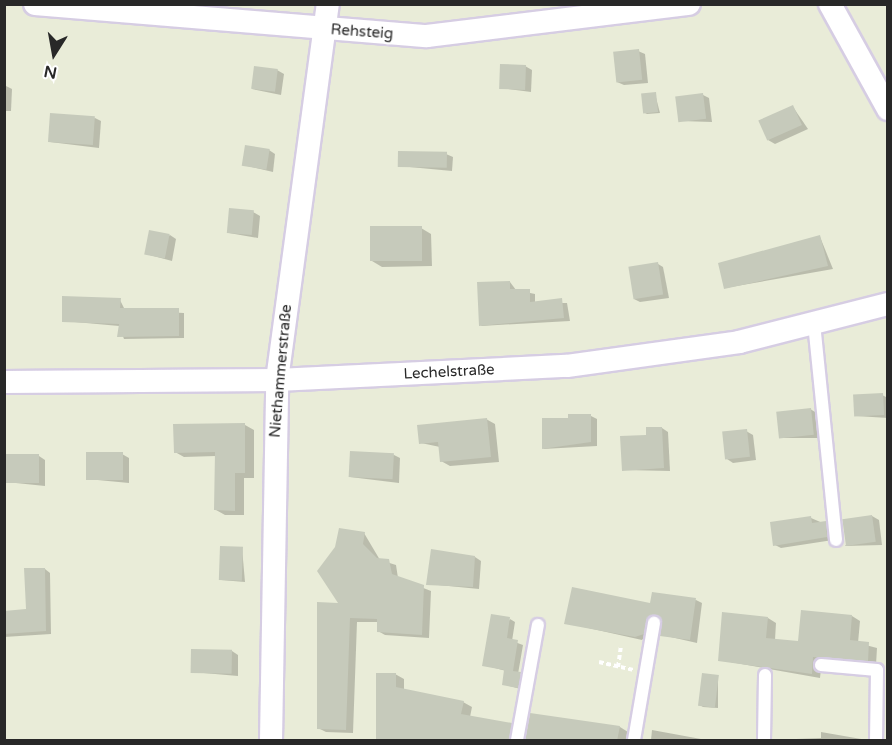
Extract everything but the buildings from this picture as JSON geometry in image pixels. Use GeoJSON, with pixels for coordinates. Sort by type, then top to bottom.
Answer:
{"type":"FeatureCollection","features":[{"type":"Feature","properties":{"kind":"street","name":"Rehsteig"},"geometry":{"type":"LineString","coordinates":[[35,4],[323,30],[427,36],[689,4]]}},
{"type":"Feature","properties":{"kind":"street","name":"Niethammerstraße"},"geometry":{"type":"LineString","coordinates":[[271,741],[278,380],[328,4]]}},
{"type":"Feature","properties":{"kind":"street"},"geometry":{"type":"LineString","coordinates":[[830,4],[888,109]]}},
{"type":"Feature","properties":{"kind":"street","name":"Lechelstraße"},"geometry":{"type":"LineString","coordinates":[[4,382],[278,380],[567,366],[739,342],[888,304]]}},
{"type":"Feature","properties":{"kind":"lane"},"geometry":{"type":"LineString","coordinates":[[814,323],[836,540]]}},
{"type":"Feature","properties":{"kind":"lane"},"geometry":{"type":"LineString","coordinates":[[634,741],[654,623]]}},
{"type":"Feature","properties":{"kind":"lane"},"geometry":{"type":"LineString","coordinates":[[517,741],[538,625]]}},
{"type":"Feature","properties":{"kind":"lane"},"geometry":{"type":"LineString","coordinates":[[820,665],[877,670],[876,741]]}},
{"type":"Feature","properties":{"kind":"lane"},"geometry":{"type":"LineString","coordinates":[[764,741],[765,675]]}},
{"type":"Feature","properties":{"kind":"path"},"geometry":{"type":"LineString","coordinates":[[618,667],[621,645]]}}]}
